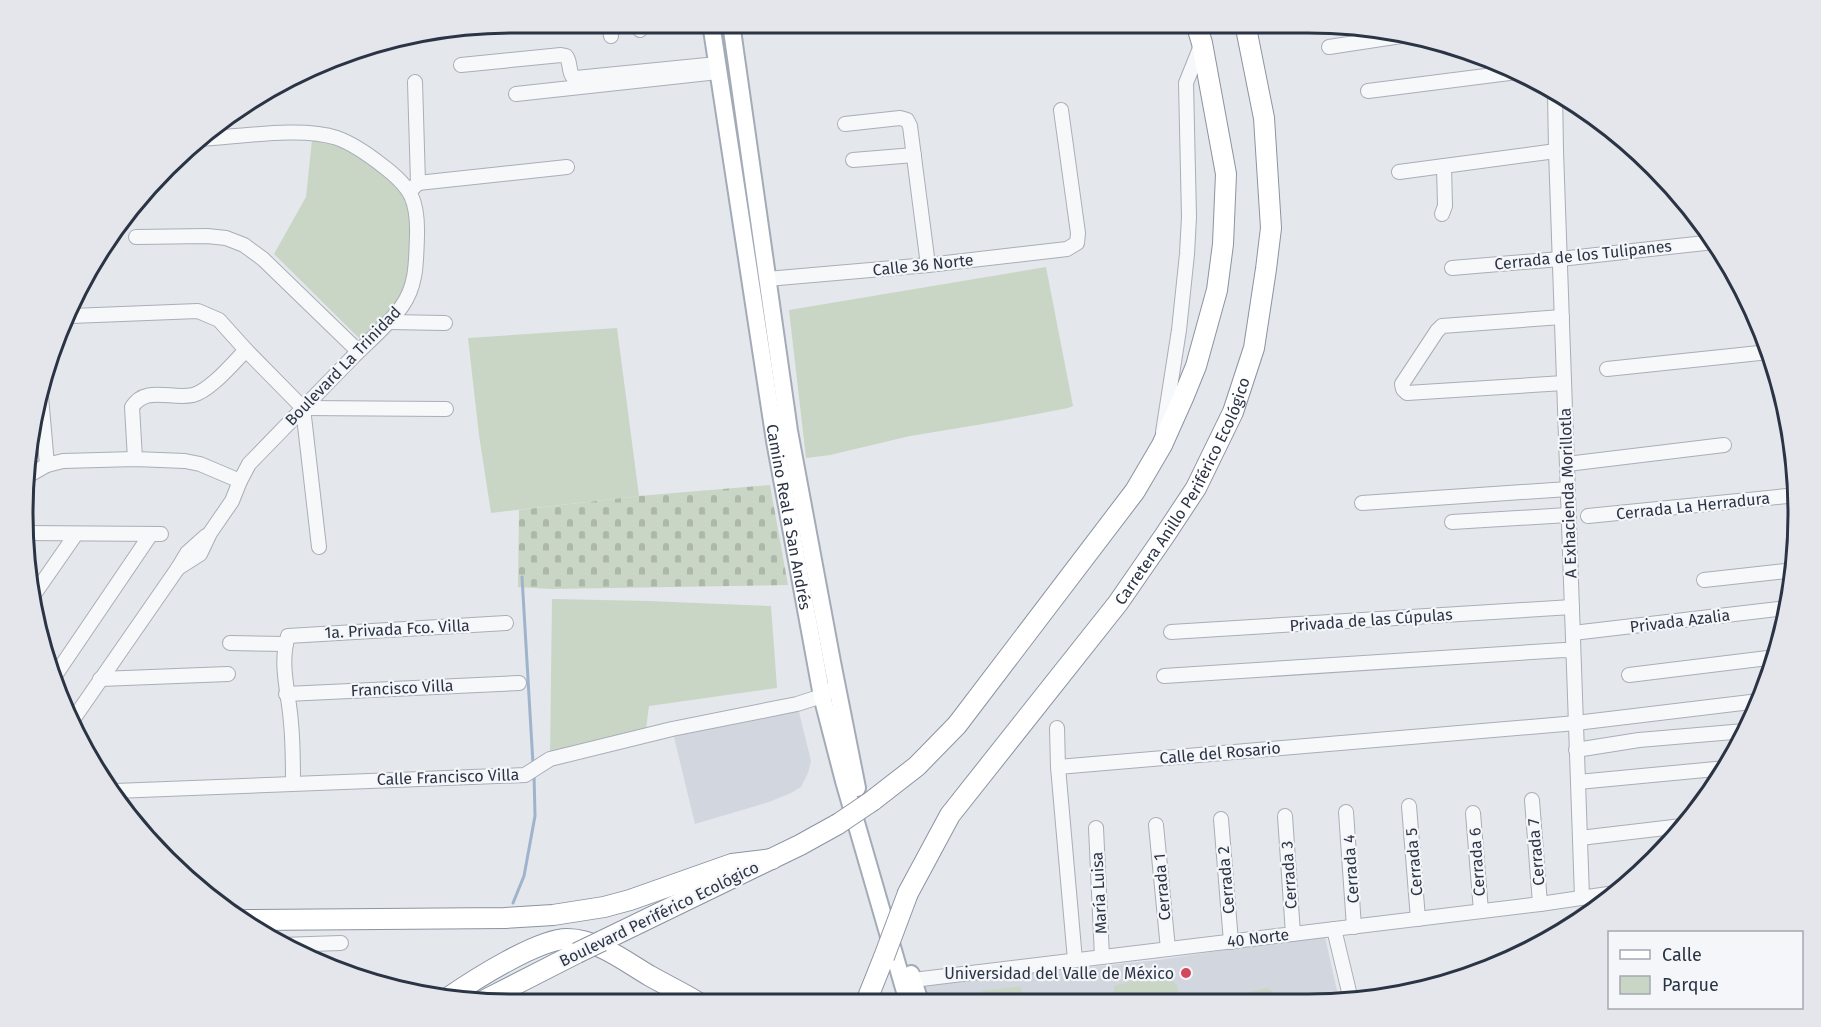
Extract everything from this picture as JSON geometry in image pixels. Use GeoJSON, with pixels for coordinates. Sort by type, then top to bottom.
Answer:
{"type":"FeatureCollection","features":[{"type":"Feature","properties":{"kind":"highway"},"geometry":{"type":"LineString","coordinates":[[1162,445],[1196,366],[1217,290],[1223,244],[1226,174],[1199,33]]}},
{"type":"Feature","properties":{"kind":"highway","name":"Carretera Anillo Periférico Ecológico"},"geometry":{"type":"LineString","coordinates":[[881,965],[908,893],[950,815],[1118,603],[1196,488],[1233,412],[1254,348],[1271,228],[1264,118],[1247,33]]}},
{"type":"Feature","properties":{"kind":"highway","name":"Boulevard Periférico Ecológico"},"geometry":{"type":"LineString","coordinates":[[498,993],[772,859],[838,824],[917,766],[957,725],[1135,491],[1162,445]]}},
{"type":"Feature","properties":{"kind":"highway"},"geometry":{"type":"LineString","coordinates":[[258,920],[505,918],[553,915],[604,907],[630,900],[732,864],[772,859]]}},
{"type":"Feature","properties":{"kind":"highway"},"geometry":{"type":"LineString","coordinates":[[459,991],[492,969],[536,948],[568,939],[603,949],[683,994]]}},
{"type":"Feature","properties":{"kind":"highway"},"geometry":{"type":"LineString","coordinates":[[869,994],[881,965]]}},
{"type":"Feature","properties":{"kind":"highway"},"geometry":{"type":"LineString","coordinates":[[875,994],[881,965]]}},
{"type":"Feature","properties":{"kind":"highway"},"geometry":{"type":"LineString","coordinates":[[668,986],[673,994]]}},
{"type":"Feature","properties":{"kind":"main road","name":"Camino Real a San Andrés"},"geometry":{"type":"LineString","coordinates":[[712,33],[775,441],[837,682],[855,780],[907,981],[908,994]]}},
{"type":"Feature","properties":{"kind":"main road","name":"Camino Real a San Andrés"},"geometry":{"type":"LineString","coordinates":[[731,33],[789,431],[800,536],[822,696],[844,781],[907,981],[915,994]]}},
{"type":"Feature","properties":{"kind":"main road"},"geometry":{"type":"LineString","coordinates":[[728,141],[747,138]]}},
{"type":"Feature","properties":{"kind":"street"},"geometry":{"type":"LineString","coordinates":[[1329,47],[1382,39]]}},
{"type":"Feature","properties":{"kind":"street"},"geometry":{"type":"LineString","coordinates":[[1162,445],[1165,412],[1179,330],[1187,254],[1189,217],[1186,83],[1202,43]]}},
{"type":"Feature","properties":{"kind":"street"},"geometry":{"type":"LineString","coordinates":[[461,65],[561,55],[569,59],[571,74],[576,78],[717,68]]}},
{"type":"Feature","properties":{"kind":"street"},"geometry":{"type":"LineString","coordinates":[[516,94],[717,68]]}},
{"type":"Feature","properties":{"kind":"street"},"geometry":{"type":"LineString","coordinates":[[1368,91],[1500,74]]}},
{"type":"Feature","properties":{"kind":"street","name":"Boulevard La Trinidad"},"geometry":{"type":"LineString","coordinates":[[76,711],[187,553],[210,532],[232,501],[249,464],[403,305],[416,271],[415,82]]}},
{"type":"Feature","properties":{"kind":"street","name":"A Exhacienda Morillotla"},"geometry":{"type":"LineString","coordinates":[[1555,102],[1582,897]]}},
{"type":"Feature","properties":{"kind":"street","name":"Calle 36 Norte"},"geometry":{"type":"LineString","coordinates":[[767,279],[928,265],[1067,249],[1077,243],[1078,233],[1061,111]]}},
{"type":"Feature","properties":{"kind":"street"},"geometry":{"type":"LineString","coordinates":[[845,124],[900,118],[907,120],[910,126],[928,265]]}},
{"type":"Feature","properties":{"kind":"street"},"geometry":{"type":"LineString","coordinates":[[214,138],[292,132],[336,138],[360,148],[414,187],[567,167]]}},
{"type":"Feature","properties":{"kind":"street"},"geometry":{"type":"LineString","coordinates":[[1399,172],[1556,151]]}},
{"type":"Feature","properties":{"kind":"street"},"geometry":{"type":"LineString","coordinates":[[853,160],[914,155]]}},
{"type":"Feature","properties":{"kind":"street"},"geometry":{"type":"LineString","coordinates":[[1442,214],[1445,206],[1444,166]]}},
{"type":"Feature","properties":{"kind":"street"},"geometry":{"type":"LineString","coordinates":[[136,237],[207,236],[226,238],[244,245],[264,260],[358,351]]}},
{"type":"Feature","properties":{"kind":"street","name":"Cerrada de los Tulipanes"},"geometry":{"type":"LineString","coordinates":[[1452,268],[1704,243]]}},
{"type":"Feature","properties":{"kind":"street"},"geometry":{"type":"LineString","coordinates":[[76,316],[198,312],[219,320],[303,408],[320,547]]}},
{"type":"Feature","properties":{"kind":"street"},"geometry":{"type":"LineString","coordinates":[[1562,317],[1442,326],[1402,384],[1407,393],[1564,383]]}},
{"type":"Feature","properties":{"kind":"street"},"geometry":{"type":"LineString","coordinates":[[389,322],[445,323]]}},
{"type":"Feature","properties":{"kind":"street"},"geometry":{"type":"LineString","coordinates":[[135,459],[132,407],[136,401],[151,395],[192,396],[213,382],[246,350]]}},
{"type":"Feature","properties":{"kind":"street"},"geometry":{"type":"LineString","coordinates":[[1607,369],[1760,353]]}},
{"type":"Feature","properties":{"kind":"street"},"geometry":{"type":"LineString","coordinates":[[303,408],[447,410]]}},
{"type":"Feature","properties":{"kind":"street"},"geometry":{"type":"LineString","coordinates":[[43,417],[47,465]]}},
{"type":"Feature","properties":{"kind":"street"},"geometry":{"type":"LineString","coordinates":[[1567,464],[1724,446]]}},
{"type":"Feature","properties":{"kind":"street"},"geometry":{"type":"LineString","coordinates":[[35,472],[47,465],[63,461],[135,459],[185,461],[240,481]]}},
{"type":"Feature","properties":{"kind":"street"},"geometry":{"type":"LineString","coordinates":[[1362,503],[1568,489]]}},
{"type":"Feature","properties":{"kind":"street","name":"Cerrada La Herradura"},"geometry":{"type":"LineString","coordinates":[[1588,516],[1787,496]]}},
{"type":"Feature","properties":{"kind":"street"},"geometry":{"type":"LineString","coordinates":[[1452,522],[1568,515]]}},
{"type":"Feature","properties":{"kind":"street"},"geometry":{"type":"LineString","coordinates":[[34,533],[156,534],[59,669]]}},
{"type":"Feature","properties":{"kind":"street"},"geometry":{"type":"LineString","coordinates":[[39,587],[76,534]]}},
{"type":"Feature","properties":{"kind":"street"},"geometry":{"type":"LineString","coordinates":[[1704,580],[1784,571]]}},
{"type":"Feature","properties":{"kind":"street","name":"Privada de las Cúpulas"},"geometry":{"type":"LineString","coordinates":[[1171,632],[1572,607]]}},
{"type":"Feature","properties":{"kind":"street","name":"Privada Azalia"},"geometry":{"type":"LineString","coordinates":[[1573,633],[1779,609]]}},
{"type":"Feature","properties":{"kind":"street","name":"1a. Privada Fco. Villa"},"geometry":{"type":"LineString","coordinates":[[231,643],[506,623]]}},
{"type":"Feature","properties":{"kind":"street"},"geometry":{"type":"LineString","coordinates":[[287,640],[284,649],[286,694],[291,721],[293,783]]}},
{"type":"Feature","properties":{"kind":"street"},"geometry":{"type":"LineString","coordinates":[[1164,676],[1573,651]]}},
{"type":"Feature","properties":{"kind":"street"},"geometry":{"type":"LineString","coordinates":[[1629,675],[1765,658]]}},
{"type":"Feature","properties":{"kind":"street"},"geometry":{"type":"LineString","coordinates":[[100,679],[228,674]]}},
{"type":"Feature","properties":{"kind":"street","name":"Calle Francisco Villa"},"geometry":{"type":"LineString","coordinates":[[121,791],[525,775],[550,759],[822,696],[837,682]]}},
{"type":"Feature","properties":{"kind":"street","name":"Francisco Villa"},"geometry":{"type":"LineString","coordinates":[[286,694],[519,683]]}},
{"type":"Feature","properties":{"kind":"street","name":"Calle del Rosario"},"geometry":{"type":"LineString","coordinates":[[1058,767],[1576,723],[1749,702]]}},
{"type":"Feature","properties":{"kind":"street"},"geometry":{"type":"LineString","coordinates":[[1056,728],[1075,960]]}},
{"type":"Feature","properties":{"kind":"street"},"geometry":{"type":"LineString","coordinates":[[1576,750],[1640,740],[1735,732]]}},
{"type":"Feature","properties":{"kind":"street"},"geometry":{"type":"LineString","coordinates":[[1578,782],[1714,769]]}},
{"type":"Feature","properties":{"kind":"street","name":"Cerrada 7"},"geometry":{"type":"LineString","coordinates":[[1532,800],[1540,904]]}},
{"type":"Feature","properties":{"kind":"street","name":"Cerrada 5"},"geometry":{"type":"LineString","coordinates":[[1409,806],[1418,919]]}},
{"type":"Feature","properties":{"kind":"street","name":"Cerrada 4"},"geometry":{"type":"LineString","coordinates":[[1346,812],[1354,927]]}},
{"type":"Feature","properties":{"kind":"street","name":"Cerrada 6"},"geometry":{"type":"LineString","coordinates":[[1473,813],[1481,911]]}},
{"type":"Feature","properties":{"kind":"street","name":"Cerrada 3"},"geometry":{"type":"LineString","coordinates":[[1285,816],[1293,934]]}},
{"type":"Feature","properties":{"kind":"street","name":"Cerrada 2"},"geometry":{"type":"LineString","coordinates":[[1221,819],[1231,942]]}},
{"type":"Feature","properties":{"kind":"street","name":"Cerrada 1"},"geometry":{"type":"LineString","coordinates":[[1156,825],[1168,949]]}},
{"type":"Feature","properties":{"kind":"street"},"geometry":{"type":"LineString","coordinates":[[1580,838],[1671,827]]}},
{"type":"Feature","properties":{"kind":"street","name":"María Luisa"},"geometry":{"type":"LineString","coordinates":[[1096,828],[1102,957]]}},
{"type":"Feature","properties":{"kind":"street","name":"40 Norte"},"geometry":{"type":"LineString","coordinates":[[907,981],[1600,895]]}},
{"type":"Feature","properties":{"kind":"street"},"geometry":{"type":"LineString","coordinates":[[1334,929],[1349,992]]}},
{"type":"Feature","properties":{"kind":"street"},"geometry":{"type":"LineString","coordinates":[[302,944],[340,943]]}},
{"type":"Feature","properties":{"kind":"shaded area"},"geometry":{"type":"Polygon","coordinates":[[[797,704],[811,761],[801,787],[769,802],[695,824],[672,729],[797,704]]]}},
{"type":"Feature","properties":{"kind":"shaded area","name":"Universidad del Valle de México"},"geometry":{"type":"Polygon","coordinates":[[[1325,937],[1337,993],[922,994],[920,985],[1158,960],[1325,937]]]}},
{"type":"Feature","properties":{"kind":"green space"},"geometry":{"type":"Polygon","coordinates":[[[312,140],[354,152],[383,173],[409,198],[413,210],[412,269],[404,292],[360,339],[274,254],[306,197],[312,140]]]}},
{"type":"Feature","properties":{"kind":"green space"},"geometry":{"type":"Polygon","coordinates":[[[1046,267],[1073,406],[806,458],[789,310],[1046,267]]]}},
{"type":"Feature","properties":{"kind":"green space"},"geometry":{"type":"Polygon","coordinates":[[[617,328],[639,496],[491,513],[468,338],[617,328]]]}},
{"type":"Feature","properties":{"kind":"green space"},"geometry":{"type":"Polygon","coordinates":[[[770,485],[788,585],[550,589],[518,587],[519,510],[639,496],[770,485]]]}},
{"type":"Feature","properties":{"kind":"green space"},"geometry":{"type":"Polygon","coordinates":[[[552,599],[771,606],[777,688],[649,706],[645,736],[550,759],[552,599]]]}},
{"type":"Feature","properties":{"kind":"green space"},"geometry":{"type":"Polygon","coordinates":[[[1163,973],[1177,985],[1178,993],[1114,994],[1114,986],[1163,973]]]}},
{"type":"Feature","properties":{"kind":"green space"},"geometry":{"type":"Polygon","coordinates":[[[1021,986],[1022,994],[982,994],[981,991],[1021,986]]]}},
{"type":"Feature","properties":{"kind":"green space"},"geometry":{"type":"Polygon","coordinates":[[[1267,988],[1273,994],[1242,994],[1267,988]]]}},
{"type":"Feature","properties":{"kind":"waterway"},"geometry":{"type":"LineString","coordinates":[[522,577],[533,764]]}},
{"type":"Feature","properties":{"kind":"waterway"},"geometry":{"type":"LineString","coordinates":[[513,903],[524,876],[535,816],[534,773]]}},
{"type":"Feature","properties":{"kind":"place","name":"Universidad del Valle de México"},"geometry":{"type":"Point","coordinates":[1186,973]}}]}
